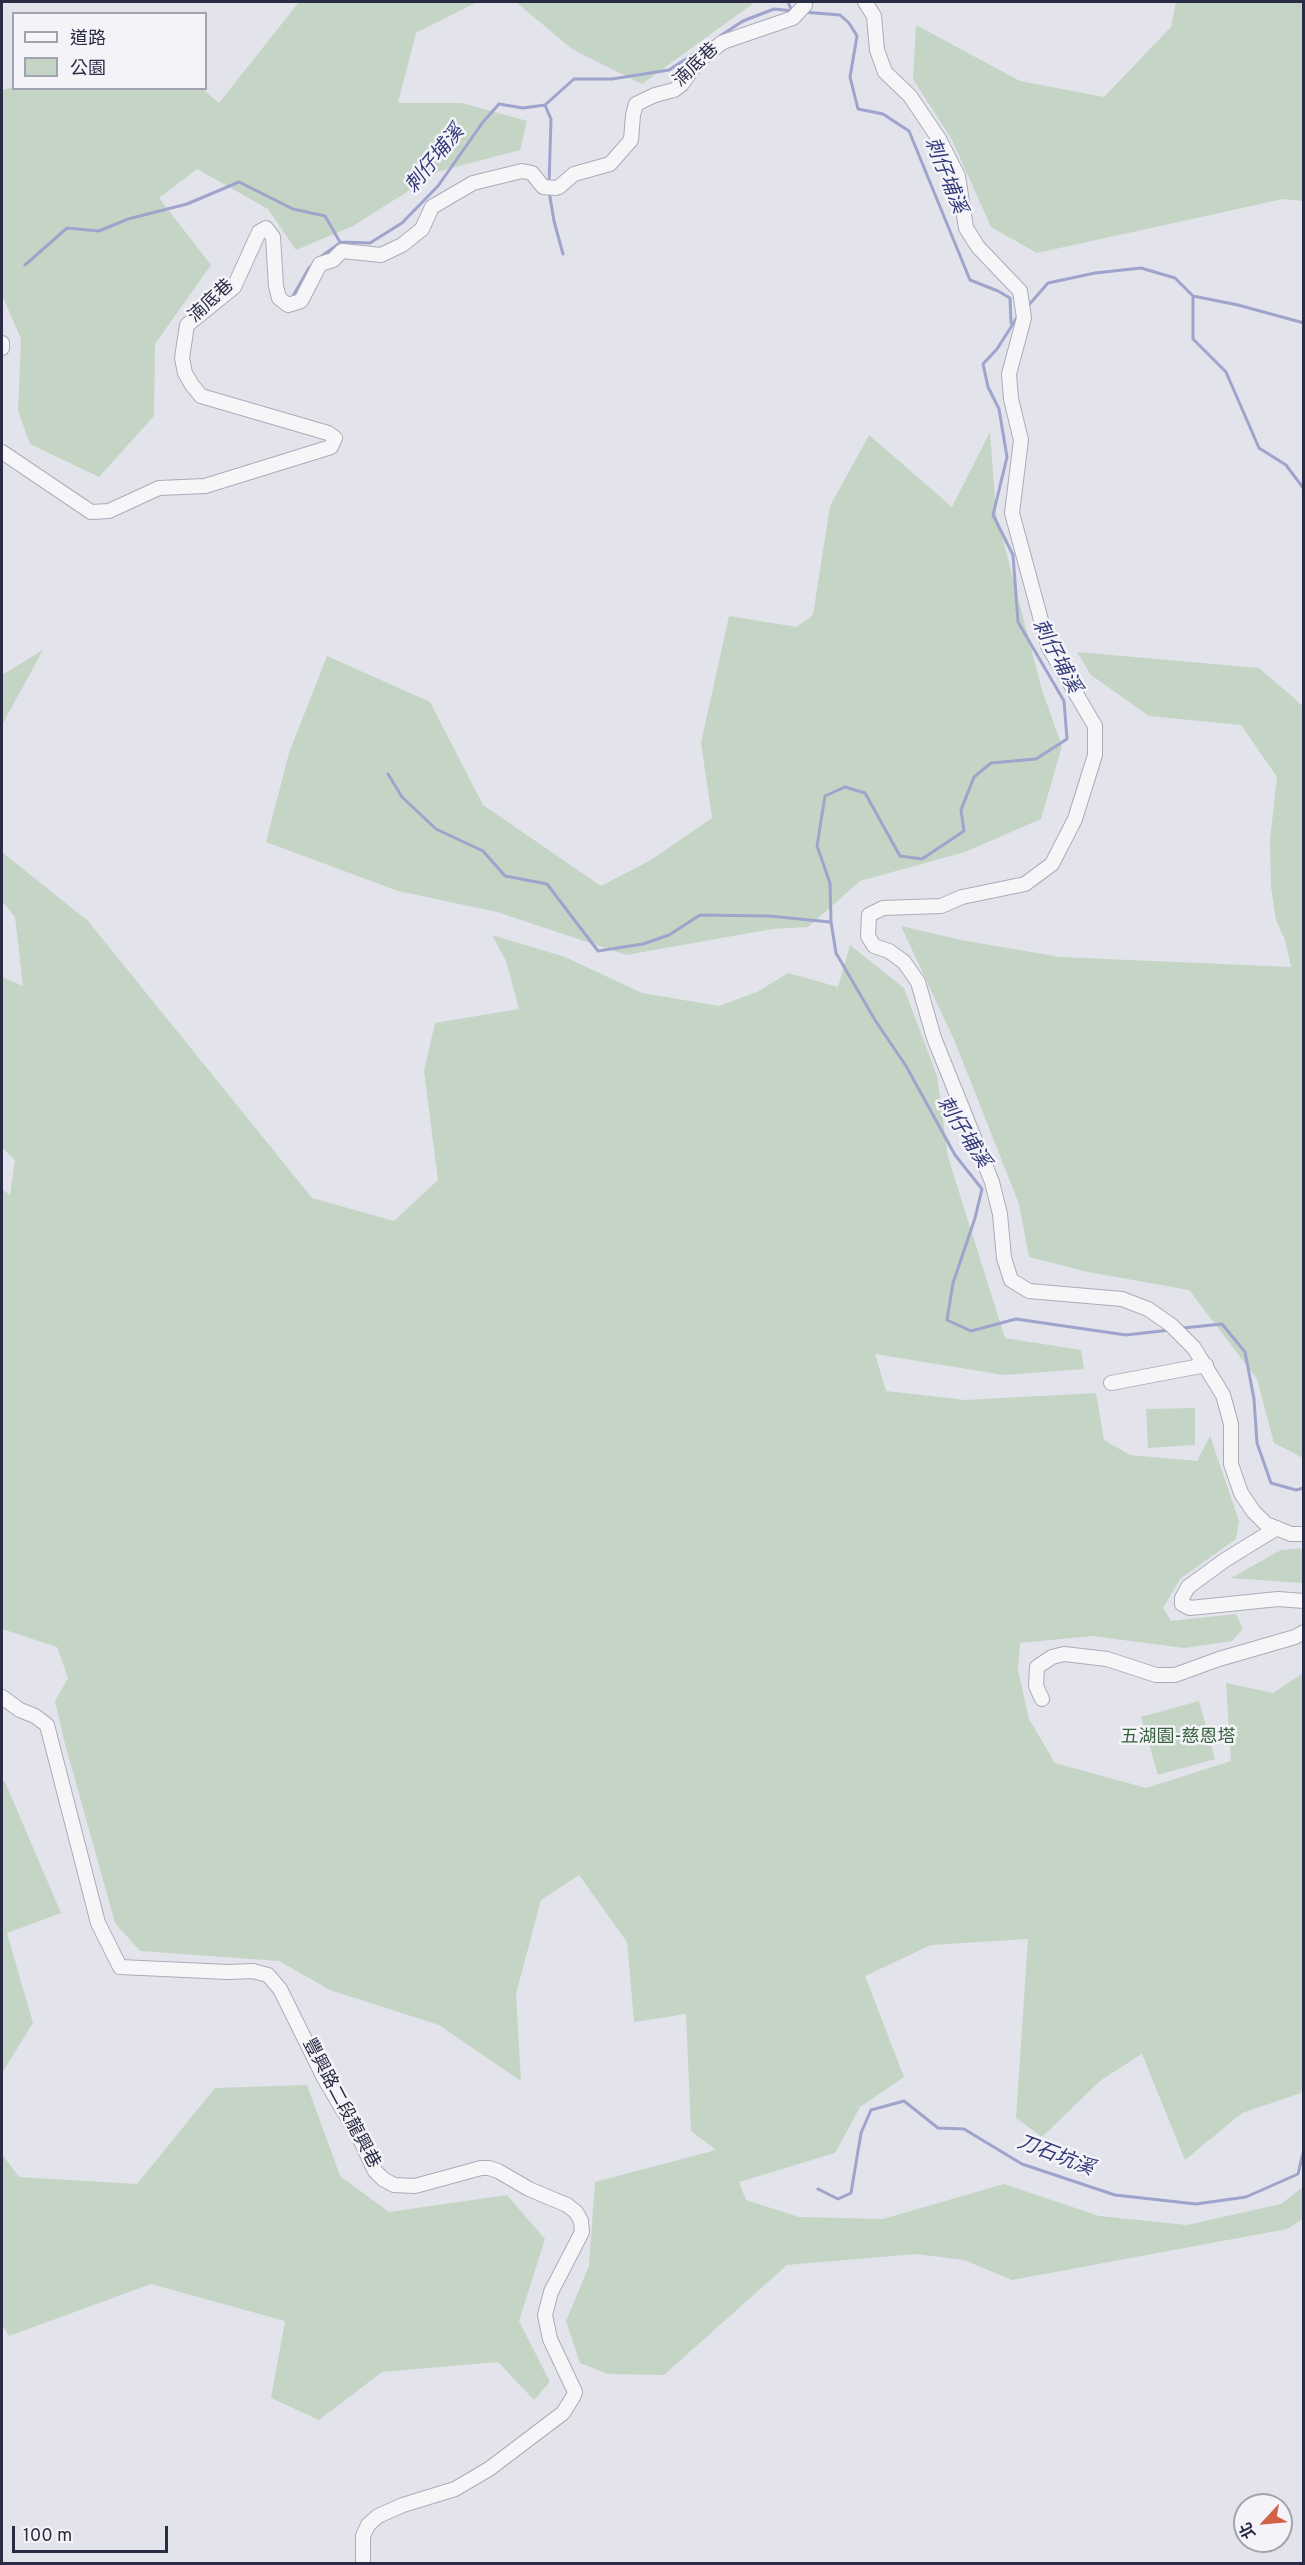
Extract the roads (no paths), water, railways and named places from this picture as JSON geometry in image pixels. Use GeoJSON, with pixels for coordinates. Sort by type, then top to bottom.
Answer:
{"type":"FeatureCollection","features":[{"type":"Feature","properties":{"kind":"street"},"geometry":{"type":"LineString","coordinates":[[864,2],[874,16],[877,50],[885,72],[910,96],[939,139],[958,176],[966,228],[978,247],[1020,291],[1024,318],[1009,374],[1011,399],[1021,440],[1012,513],[1048,646],[1095,726],[1095,755],[1075,819],[1052,864],[1025,884],[962,897],[941,906],[883,908],[869,915],[868,936],[874,946],[889,951],[904,962],[918,982],[934,1038],[992,1182],[1000,1214],[1004,1258],[1011,1280],[1029,1291],[1122,1299],[1148,1309],[1171,1325],[1194,1348],[1223,1395],[1231,1424],[1231,1464],[1241,1493],[1266,1524],[1291,1533],[1304,1534]]}},
{"type":"Feature","properties":{"kind":"street","name":"湳底巷"},"geometry":{"type":"LineString","coordinates":[[2,452],[91,512],[109,512],[159,488],[205,486],[331,447],[335,438],[328,433],[201,396],[185,373],[182,358],[187,325],[234,287],[259,232],[266,228],[273,237],[276,286],[279,298],[288,305],[301,301],[320,264],[333,260],[342,251],[381,255],[402,245],[422,229],[432,207],[472,183],[522,171],[532,173],[553,188],[574,174],[610,164],[631,140],[636,104],[674,90],[682,84],[698,61],[723,42],[793,18],[806,3]]}},
{"type":"Feature","properties":{"kind":"street"},"geometry":{"type":"LineString","coordinates":[[2,343],[2,348]]}},
{"type":"Feature","properties":{"kind":"street"},"geometry":{"type":"LineString","coordinates":[[1111,1383],[1206,1365]]}},
{"type":"Feature","properties":{"kind":"street"},"geometry":{"type":"LineString","coordinates":[[1277,1528],[1225,1560],[1188,1587],[1182,1598],[1182,1604],[1190,1608],[1278,1599],[1304,1601]]}},
{"type":"Feature","properties":{"kind":"street"},"geometry":{"type":"LineString","coordinates":[[1042,1699],[1036,1686],[1037,1667],[1052,1657],[1064,1654],[1107,1659],[1156,1675],[1174,1675],[1295,1637],[1304,1632]]}},
{"type":"Feature","properties":{"kind":"street","name":"豐興路二段龍興巷"},"geometry":{"type":"LineString","coordinates":[[2,1697],[47,1725],[98,1923],[120,1967],[253,1971],[268,1975],[280,1989],[324,2078],[360,2139],[375,2171],[383,2179],[394,2185],[415,2186],[481,2168],[489,2168],[498,2170],[529,2189],[567,2205],[576,2212],[581,2221],[582,2232],[551,2292],[545,2315],[545,2325],[550,2340],[575,2392],[563,2413],[508,2456],[455,2489],[403,2505],[378,2516],[368,2525],[363,2536],[363,2564]]}},
{"type":"Feature","properties":{"kind":"waterway","name":"刺仔埔溪"},"geometry":{"type":"LineString","coordinates":[[788,2],[792,11]]}},
{"type":"Feature","properties":{"kind":"waterway","name":"刺仔埔溪"},"geometry":{"type":"LineString","coordinates":[[720,36],[743,21],[774,9],[794,11]]}},
{"type":"Feature","properties":{"kind":"waterway","name":"刺仔埔溪"},"geometry":{"type":"LineString","coordinates":[[803,12],[840,15],[849,23],[857,36],[850,77],[858,109],[883,114],[909,131],[970,280],[1010,298],[1011,323]]}},
{"type":"Feature","properties":{"kind":"waterway","name":"刺仔埔溪"},"geometry":{"type":"LineString","coordinates":[[25,265],[67,228],[99,231],[128,219],[187,204],[239,182],[293,209],[325,216],[340,242],[370,243],[402,223],[438,186],[483,122],[499,104],[523,108],[545,105],[574,79],[612,79],[669,70],[715,40]]}},
{"type":"Feature","properties":{"kind":"waterway"},"geometry":{"type":"LineString","coordinates":[[545,105],[551,119],[549,185]]}},
{"type":"Feature","properties":{"kind":"waterway"},"geometry":{"type":"LineString","coordinates":[[549,191],[563,254]]}},
{"type":"Feature","properties":{"kind":"waterway"},"geometry":{"type":"LineString","coordinates":[[319,258],[340,243]]}},
{"type":"Feature","properties":{"kind":"waterway"},"geometry":{"type":"LineString","coordinates":[[293,296],[314,263]]}},
{"type":"Feature","properties":{"kind":"waterway"},"geometry":{"type":"LineString","coordinates":[[1027,307],[1048,283],[1095,273],[1141,268],[1175,278],[1193,296],[1238,305],[1304,323]]}},
{"type":"Feature","properties":{"kind":"waterway"},"geometry":{"type":"LineString","coordinates":[[1193,296],[1193,339],[1226,372],[1259,448],[1286,465],[1304,489]]}},
{"type":"Feature","properties":{"kind":"waterway","name":"刺仔埔溪"},"geometry":{"type":"LineString","coordinates":[[1018,316],[997,349],[983,364],[988,387],[999,409],[1007,457],[993,515],[1013,555],[1018,622],[1064,701],[1067,739],[1036,759],[991,763],[974,777],[961,810],[964,831],[922,859],[900,856],[865,793],[845,787],[825,796],[817,846],[830,883],[831,922],[836,953],[875,1020],[906,1066],[955,1155],[982,1189],[975,1218],[953,1283],[947,1320],[971,1331],[1016,1319],[1126,1335],[1170,1330]]}},
{"type":"Feature","properties":{"kind":"waterway"},"geometry":{"type":"LineString","coordinates":[[388,774],[402,797],[436,829],[483,851],[505,876],[547,884],[598,951],[643,944],[669,935],[700,915],[769,916],[830,922]]}},
{"type":"Feature","properties":{"kind":"waterway","name":"刺仔埔溪"},"geometry":{"type":"LineString","coordinates":[[1183,1328],[1222,1324],[1245,1352],[1254,1399],[1257,1443],[1271,1483],[1296,1490],[1304,1488]]}},
{"type":"Feature","properties":{"kind":"waterway","name":"刀石坑溪"},"geometry":{"type":"LineString","coordinates":[[818,2189],[838,2199],[851,2193],[861,2133],[871,2110],[904,2101],[938,2128],[964,2129],[1022,2164],[1115,2195],[1196,2204],[1246,2197],[1298,2174],[1304,2149]]}},
{"type":"Feature","properties":{"kind":"park label","name":"五湖園-慈恩塔"},"geometry":{"type":"Point","coordinates":[1178,1738]}}]}
